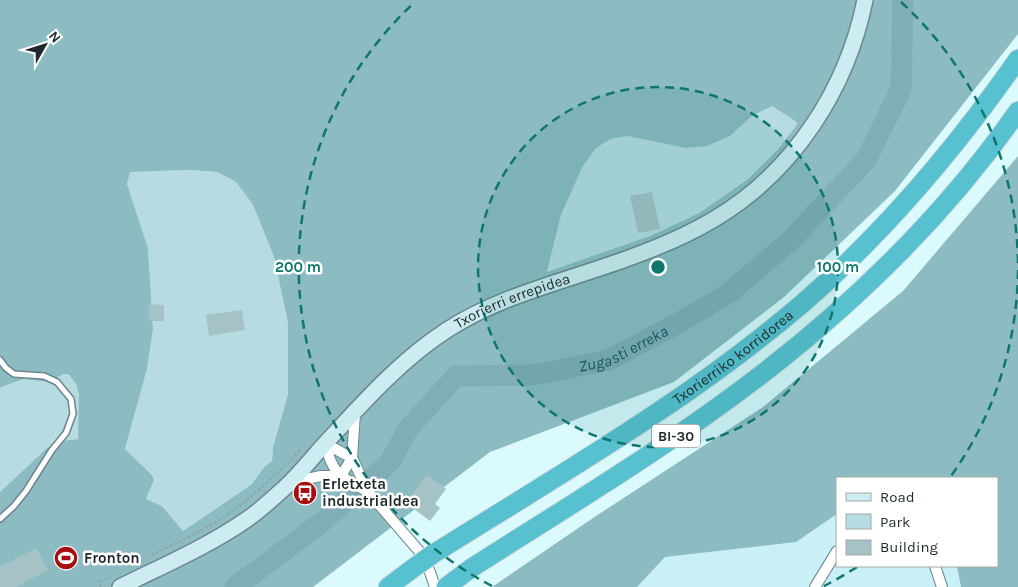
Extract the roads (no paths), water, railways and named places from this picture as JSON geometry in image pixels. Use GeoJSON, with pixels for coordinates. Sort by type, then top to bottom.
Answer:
{"type":"FeatureCollection","features":[{"type":"Feature","properties":{"kind":"highway","name":"Txorierriko korridorea"},"geometry":{"type":"LineString","coordinates":[[388,587],[433,554],[692,388],[747,348],[804,302],[866,243],[917,190],[985,107],[1018,59]]}},
{"type":"Feature","properties":{"kind":"highway","name":"Txorierriko korridorea"},"geometry":{"type":"LineString","coordinates":[[442,587],[653,452],[710,413],[804,340],[888,264],[939,210],[1018,111]]}},
{"type":"Feature","properties":{"kind":"main road","name":"Txorierri errepidea"},"geometry":{"type":"LineString","coordinates":[[120,587],[209,542],[247,520],[290,482],[392,374],[447,330],[489,308],[539,288],[627,259],[686,234],[717,217],[754,191],[788,157],[820,115],[834,90],[847,60],[861,21],[865,0]]}},
{"type":"Feature","properties":{"kind":"street"},"geometry":{"type":"LineString","coordinates":[[355,413],[353,460],[369,493],[419,551],[430,572],[442,587]]}},
{"type":"Feature","properties":{"kind":"street"},"geometry":{"type":"LineString","coordinates":[[326,444],[353,460]]}},
{"type":"Feature","properties":{"kind":"street"},"geometry":{"type":"LineString","coordinates":[[326,444],[331,463],[340,476],[369,493]]}},
{"type":"Feature","properties":{"kind":"street"},"geometry":{"type":"LineString","coordinates":[[340,476],[353,460]]}},
{"type":"Feature","properties":{"kind":"street"},"geometry":{"type":"LineString","coordinates":[[290,482],[321,476],[340,476]]}},
{"type":"Feature","properties":{"kind":"street"},"geometry":{"type":"LineString","coordinates":[[815,587],[836,553]]}},
{"type":"Feature","properties":{"kind":"street"},"geometry":{"type":"LineString","coordinates":[[935,567],[942,587]]}},
{"type":"Feature","properties":{"kind":"lane"},"geometry":{"type":"LineString","coordinates":[[0,360],[14,374],[44,376],[57,382],[71,399],[74,414],[66,433],[52,450],[26,491],[0,519]]}},
{"type":"Feature","properties":{"kind":"waterway","name":"Zugasti erreka"},"geometry":{"type":"LineString","coordinates":[[235,587],[322,522],[390,462],[408,429],[456,376],[534,375],[609,360],[729,293],[790,241],[866,160],[901,89],[903,0]]}},
{"type":"Feature","properties":{"kind":"place","name":"Erletxeta industrialdea"},"geometry":{"type":"Point","coordinates":[305,493]}},
{"type":"Feature","properties":{"kind":"place","name":"Fronton"},"geometry":{"type":"Point","coordinates":[66,558]}}]}
